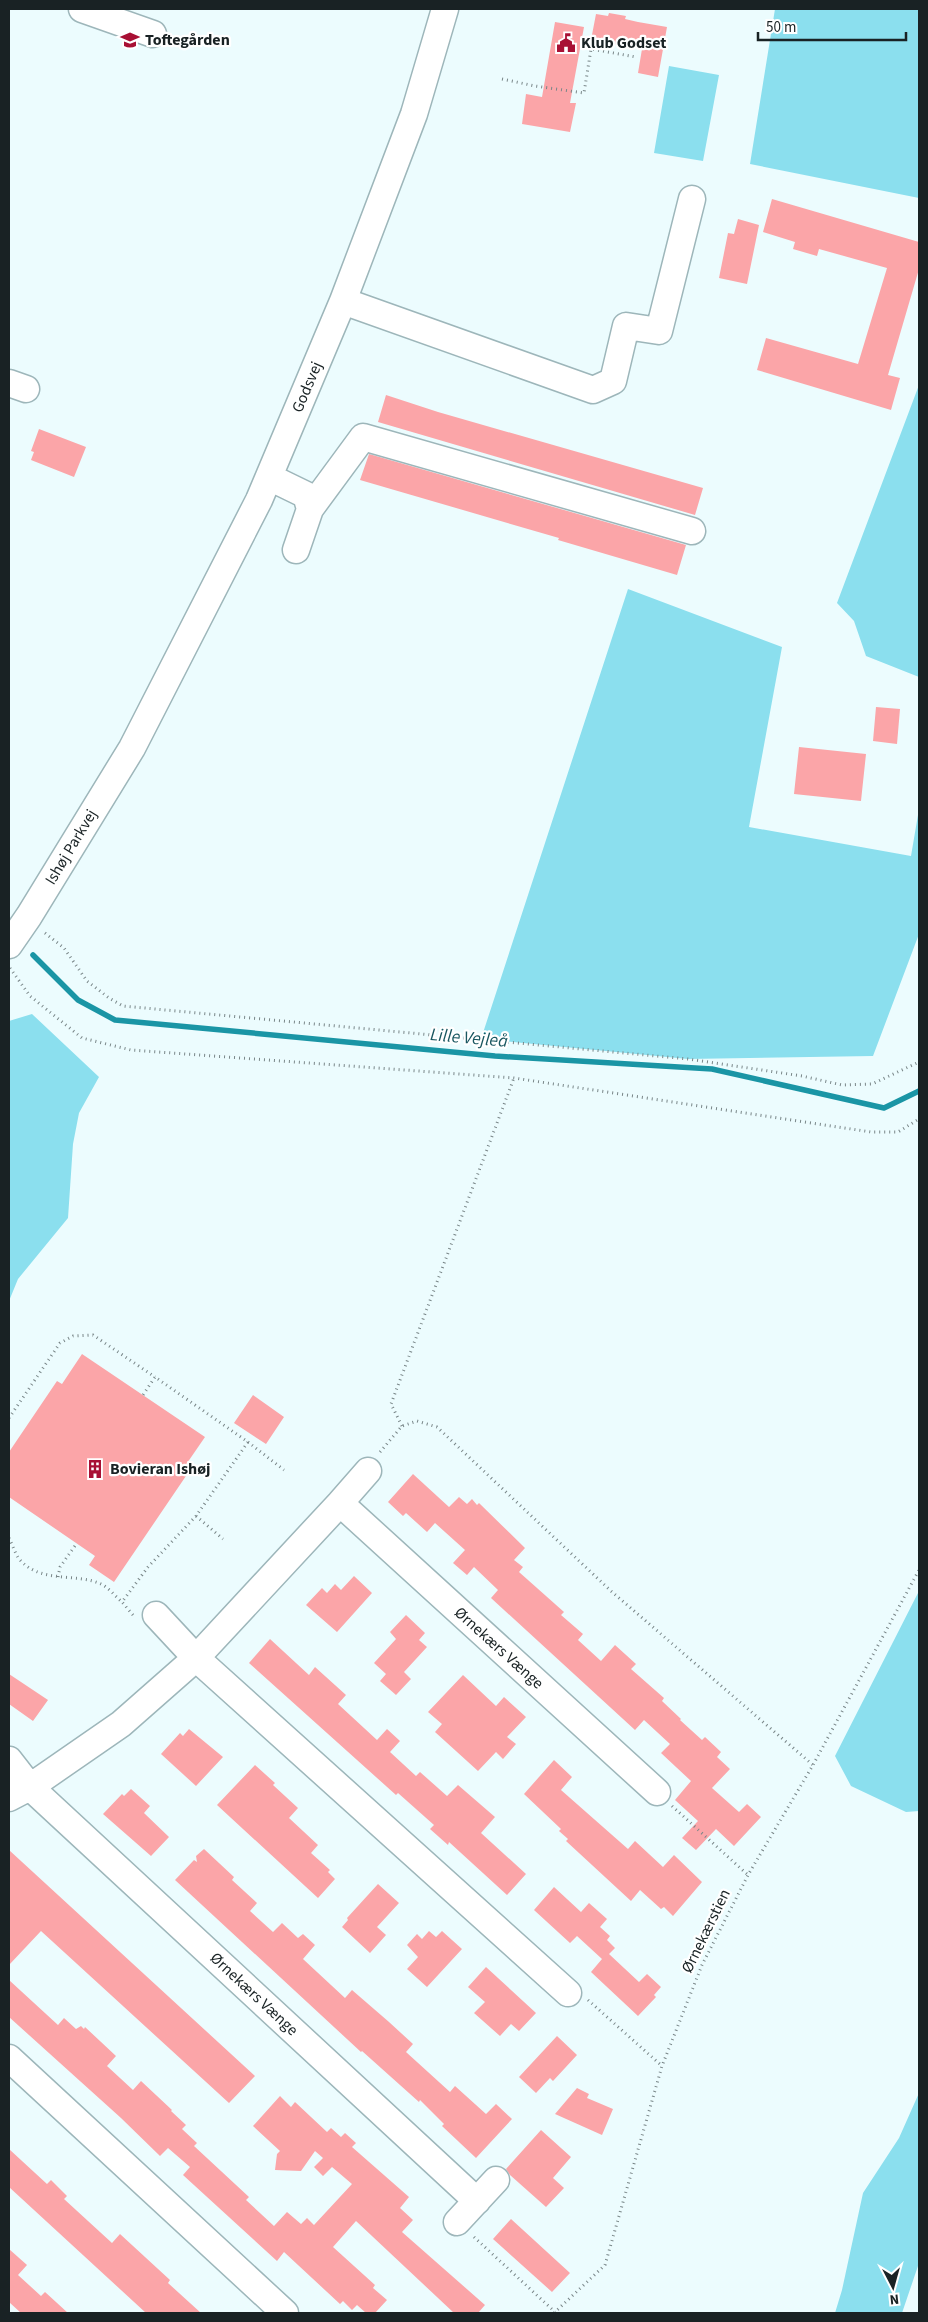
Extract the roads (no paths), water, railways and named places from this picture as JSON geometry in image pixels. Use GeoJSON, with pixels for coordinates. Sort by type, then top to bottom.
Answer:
{"type":"FeatureCollection","features":[{"type":"Feature","properties":{"kind":"street"},"geometry":{"type":"LineString","coordinates":[[82,9],[153,34]]}},
{"type":"Feature","properties":{"kind":"street","name":"Godsvej"},"geometry":{"type":"LineString","coordinates":[[132,748],[269,477],[343,301],[414,114],[445,9]]}},
{"type":"Feature","properties":{"kind":"street"},"geometry":{"type":"LineString","coordinates":[[343,301],[593,390],[613,381],[626,326],[659,331],[692,199]]}},
{"type":"Feature","properties":{"kind":"street"},"geometry":{"type":"LineString","coordinates":[[296,550],[310,509],[363,437],[692,531]]}},
{"type":"Feature","properties":{"kind":"street"},"geometry":{"type":"LineString","coordinates":[[269,477],[306,495],[310,509]]}},
{"type":"Feature","properties":{"kind":"street","name":"Ishøj Parkvej"},"geometry":{"type":"LineString","coordinates":[[9,945],[29,916],[132,748]]}},
{"type":"Feature","properties":{"kind":"street"},"geometry":{"type":"LineString","coordinates":[[20,1793],[121,1724],[196,1658],[368,1471]]}},
{"type":"Feature","properties":{"kind":"street","name":"Ørnekærs Vænge"},"geometry":{"type":"LineString","coordinates":[[340,1503],[657,1792]]}},
{"type":"Feature","properties":{"kind":"street"},"geometry":{"type":"LineString","coordinates":[[147,1618],[196,1658],[568,1993]]}},
{"type":"Feature","properties":{"kind":"street","name":"Ørnekærs Vænge"},"geometry":{"type":"LineString","coordinates":[[9,1760],[20,1793],[477,2201]]}},
{"type":"Feature","properties":{"kind":"street"},"geometry":{"type":"LineString","coordinates":[[9,2058],[285,2313]]}},
{"type":"Feature","properties":{"kind":"street"},"geometry":{"type":"LineString","coordinates":[[457,2222],[496,2180]]}},
{"type":"Feature","properties":{"kind":"waterway","name":"Lille Vejleå"},"geometry":{"type":"LineString","coordinates":[[33,955],[78,1000],[115,1020],[495,1056],[712,1069],[884,1108],[919,1091]]}},
{"type":"Feature","properties":{"kind":"place","name":"Toftegården"},"geometry":{"type":"Point","coordinates":[130,40]}},
{"type":"Feature","properties":{"kind":"place","name":"Klub Godset"},"geometry":{"type":"Point","coordinates":[566,43]}},
{"type":"Feature","properties":{"kind":"place","name":"Bovieran Ishøj"},"geometry":{"type":"Point","coordinates":[95,1469]}}]}
